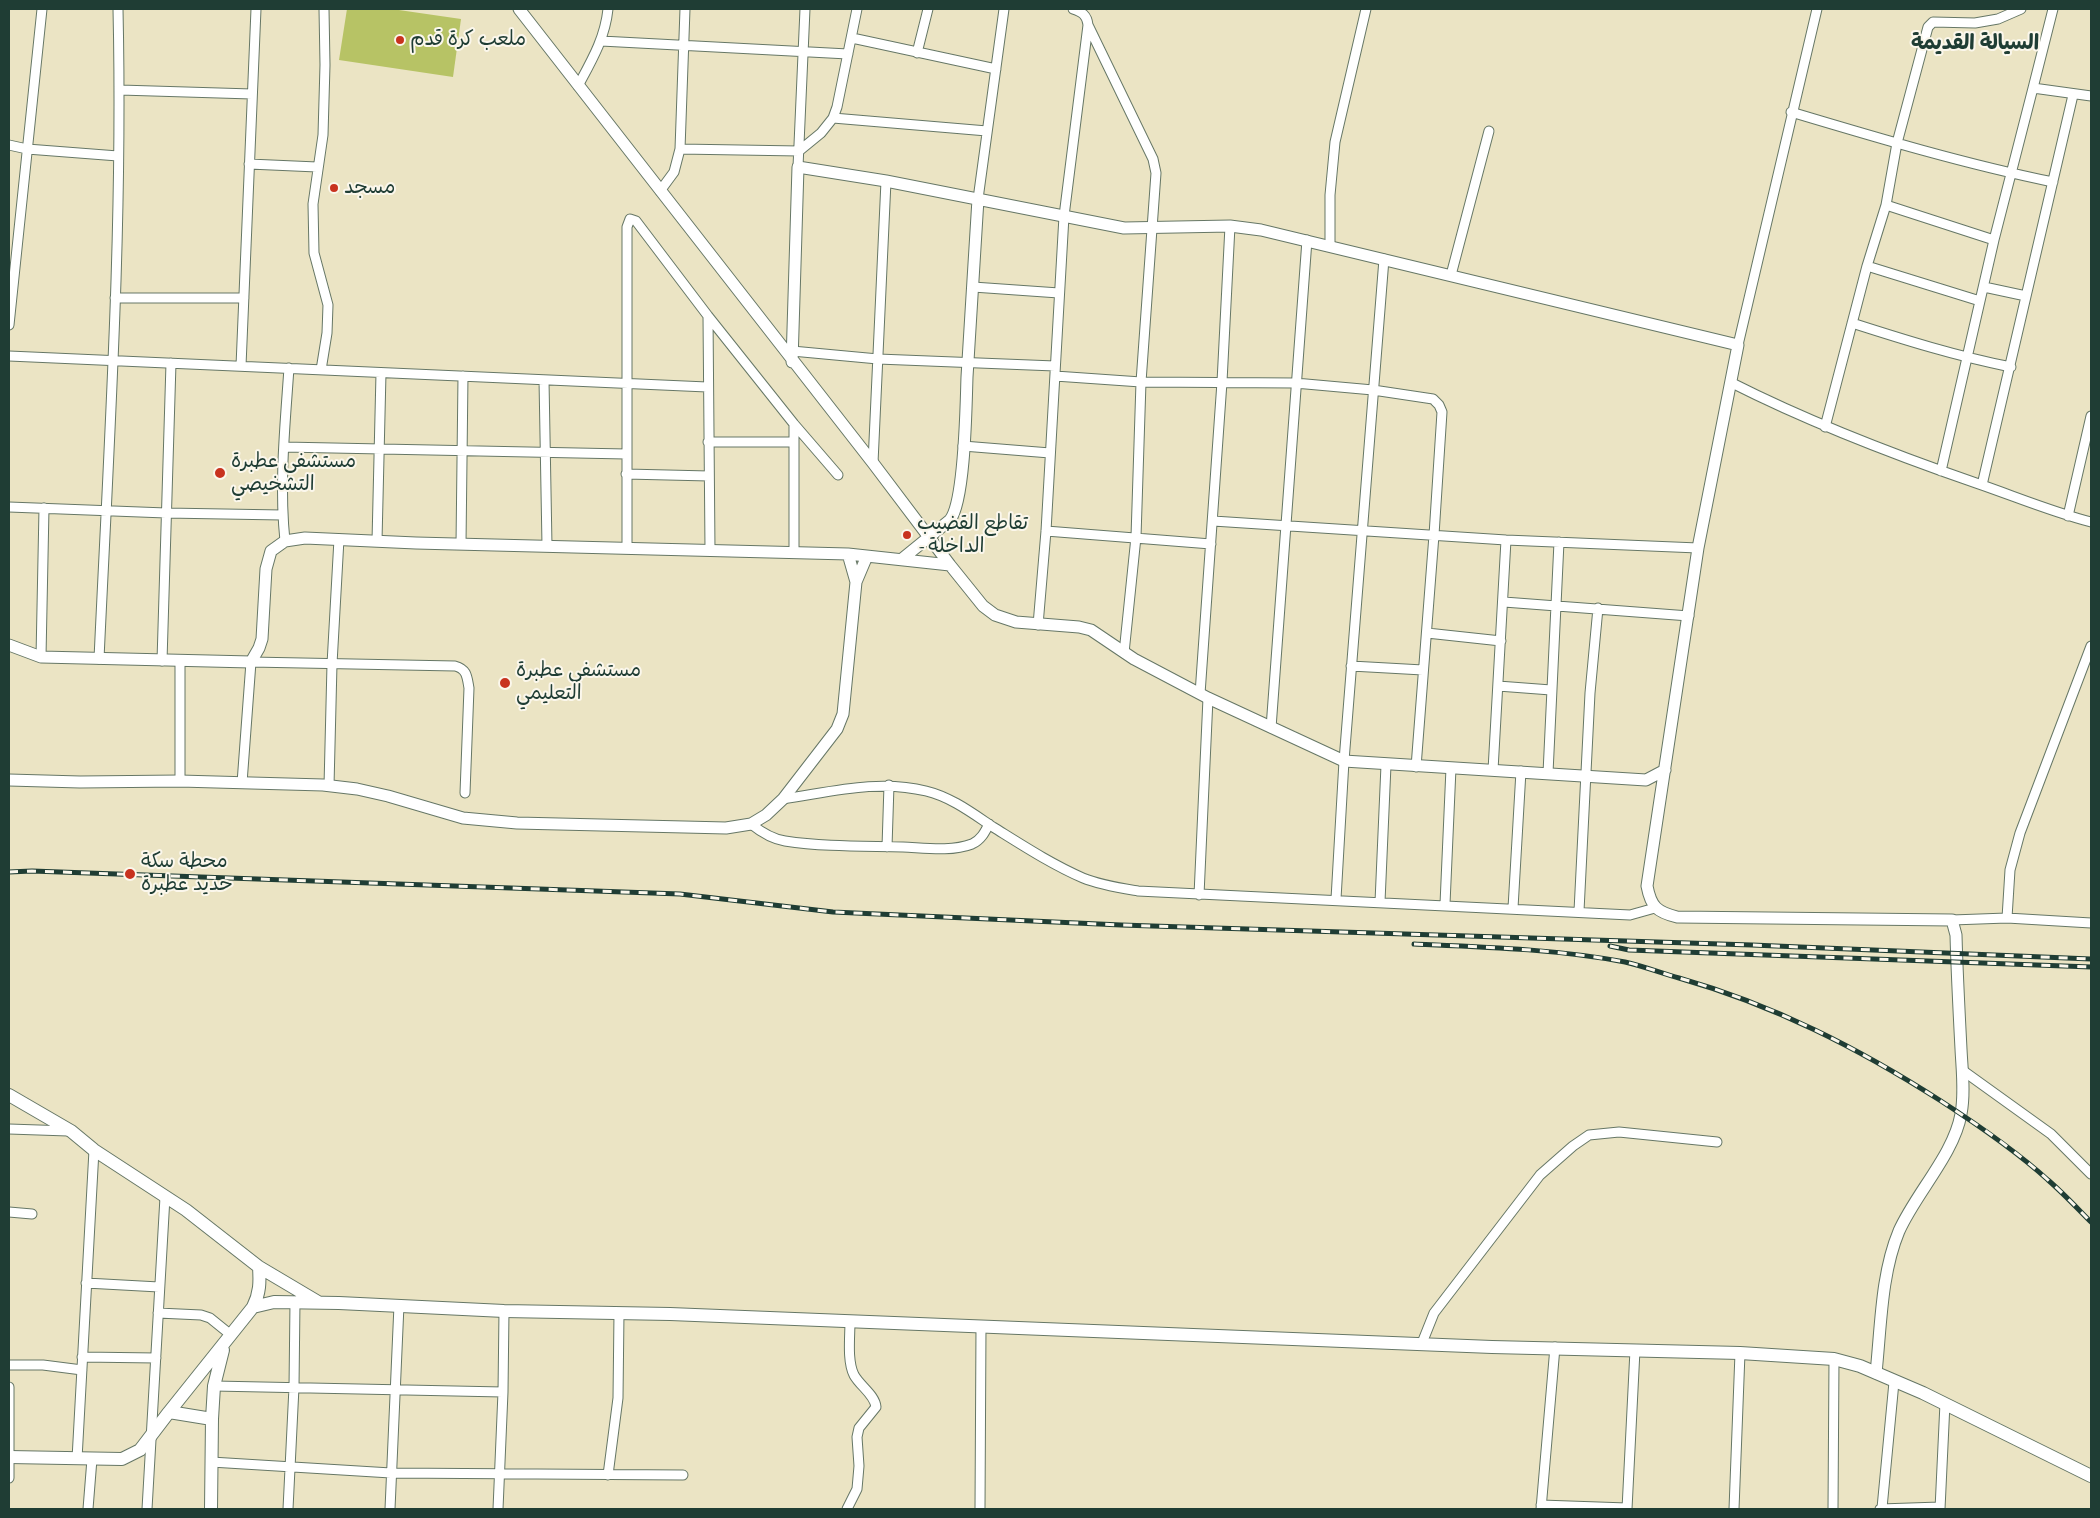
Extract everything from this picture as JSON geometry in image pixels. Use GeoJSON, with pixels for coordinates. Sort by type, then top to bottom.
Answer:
{"type":"FeatureCollection","features":[{"type":"Feature","properties":{"kind":"main road"},"geometry":{"type":"LineString","coordinates":[[9,1095],[71,1131],[94,1150],[186,1210],[259,1268],[319,1302]]}},
{"type":"Feature","properties":{"kind":"main road"},"geometry":{"type":"LineString","coordinates":[[9,1457],[122,1459],[140,1450],[253,1307],[258,1296],[260,1283],[259,1268]]}},
{"type":"Feature","properties":{"kind":"main road"},"geometry":{"type":"LineString","coordinates":[[253,1307],[274,1302],[319,1302],[504,1311],[620,1313],[1740,1353],[1834,1359],[1876,1373],[1945,1403],[2091,1476]]}},
{"type":"Feature","properties":{"kind":"main road"},"geometry":{"type":"LineString","coordinates":[[211,1509],[214,1386],[228,1340]]}},
{"type":"Feature","properties":{"kind":"main road"},"geometry":{"type":"LineString","coordinates":[[169,1412],[212,1420]]}},
{"type":"Feature","properties":{"kind":"street"},"geometry":{"type":"LineString","coordinates":[[9,325],[13,249],[27,149],[42,9]]}},
{"type":"Feature","properties":{"kind":"street"},"geometry":{"type":"LineString","coordinates":[[99,660],[115,298],[120,90],[118,9]]}},
{"type":"Feature","properties":{"kind":"street"},"geometry":{"type":"LineString","coordinates":[[241,366],[256,9]]}},
{"type":"Feature","properties":{"kind":"street"},"geometry":{"type":"LineString","coordinates":[[321,370],[327,333],[328,305],[314,253],[312,204],[316,167],[323,135],[324,9]]}},
{"type":"Feature","properties":{"kind":"street"},"geometry":{"type":"LineString","coordinates":[[519,9],[660,191],[792,356],[950,565],[978,599],[996,615],[1016,622],[1079,627],[1091,630],[1124,653],[1204,696],[1344,761],[1646,780],[1664,770]]}},
{"type":"Feature","properties":{"kind":"street"},"geometry":{"type":"LineString","coordinates":[[578,86],[602,41],[607,24],[608,9]]}},
{"type":"Feature","properties":{"kind":"street"},"geometry":{"type":"LineString","coordinates":[[660,191],[674,172],[680,149],[685,9]]}},
{"type":"Feature","properties":{"kind":"street"},"geometry":{"type":"LineString","coordinates":[[792,356],[804,9]]}},
{"type":"Feature","properties":{"kind":"street"},"geometry":{"type":"LineString","coordinates":[[680,149],[799,151],[821,134],[833,118],[857,9]]}},
{"type":"Feature","properties":{"kind":"street"},"geometry":{"type":"LineString","coordinates":[[917,52],[928,9]]}},
{"type":"Feature","properties":{"kind":"street"},"geometry":{"type":"LineString","coordinates":[[902,559],[954,514],[957,504],[963,446],[978,199],[1004,9]]}},
{"type":"Feature","properties":{"kind":"street"},"geometry":{"type":"LineString","coordinates":[[1038,625],[1046,531],[1064,216],[1088,25],[1087,18],[1082,12],[1074,9]]}},
{"type":"Feature","properties":{"kind":"street"},"geometry":{"type":"LineString","coordinates":[[1330,246],[1330,187],[1335,142],[1366,9]]}},
{"type":"Feature","properties":{"kind":"street"},"geometry":{"type":"LineString","coordinates":[[1817,9],[1791,112],[1738,345],[1698,548],[1647,886],[1649,898],[1655,908],[1664,914],[1677,917],[1952,920],[2007,918],[2091,923]]}},
{"type":"Feature","properties":{"kind":"street"},"geometry":{"type":"LineString","coordinates":[[1825,427],[1867,266],[1886,205],[1897,143],[1928,27],[1933,22],[1974,23],[1998,18],[2021,9]]}},
{"type":"Feature","properties":{"kind":"street"},"geometry":{"type":"LineString","coordinates":[[1941,471],[2010,173],[2053,9]]}},
{"type":"Feature","properties":{"kind":"street"},"geometry":{"type":"LineString","coordinates":[[1088,25],[1153,159],[1156,173],[1141,382],[1136,538],[1124,653]]}},
{"type":"Feature","properties":{"kind":"street"},"geometry":{"type":"LineString","coordinates":[[852,38],[996,70]]}},
{"type":"Feature","properties":{"kind":"street"},"geometry":{"type":"LineString","coordinates":[[602,41],[848,54]]}},
{"type":"Feature","properties":{"kind":"street"},"geometry":{"type":"LineString","coordinates":[[2033,88],[2091,96]]}},
{"type":"Feature","properties":{"kind":"street"},"geometry":{"type":"LineString","coordinates":[[120,90],[252,94]]}},
{"type":"Feature","properties":{"kind":"street"},"geometry":{"type":"LineString","coordinates":[[1982,485],[2073,95]]}},
{"type":"Feature","properties":{"kind":"street"},"geometry":{"type":"LineString","coordinates":[[1791,112],[1897,143],[2010,173],[2053,182]]}},
{"type":"Feature","properties":{"kind":"street"},"geometry":{"type":"LineString","coordinates":[[833,118],[987,131]]}},
{"type":"Feature","properties":{"kind":"street"},"geometry":{"type":"LineString","coordinates":[[1451,275],[1489,132]]}},
{"type":"Feature","properties":{"kind":"street"},"geometry":{"type":"LineString","coordinates":[[9,145],[27,149],[118,156]]}},
{"type":"Feature","properties":{"kind":"street"},"geometry":{"type":"LineString","coordinates":[[249,164],[316,167]]}},
{"type":"Feature","properties":{"kind":"street"},"geometry":{"type":"LineString","coordinates":[[798,167],[886,181],[1124,228],[1230,226],[1261,230],[1384,258],[1738,345]]}},
{"type":"Feature","properties":{"kind":"street"},"geometry":{"type":"LineString","coordinates":[[873,463],[886,181]]}},
{"type":"Feature","properties":{"kind":"street"},"geometry":{"type":"LineString","coordinates":[[1886,205],[1994,240]]}},
{"type":"Feature","properties":{"kind":"street"},"geometry":{"type":"LineString","coordinates":[[627,548],[627,227],[630,219],[636,221],[708,316],[794,424],[838,475]]}},
{"type":"Feature","properties":{"kind":"street"},"geometry":{"type":"LineString","coordinates":[[1199,895],[1204,696],[1211,544],[1230,226]]}},
{"type":"Feature","properties":{"kind":"street"},"geometry":{"type":"LineString","coordinates":[[1271,728],[1306,240]]}},
{"type":"Feature","properties":{"kind":"street"},"geometry":{"type":"LineString","coordinates":[[1336,899],[1351,666],[1384,258]]}},
{"type":"Feature","properties":{"kind":"street"},"geometry":{"type":"LineString","coordinates":[[1867,266],[1980,301]]}},
{"type":"Feature","properties":{"kind":"street"},"geometry":{"type":"LineString","coordinates":[[973,287],[1059,293]]}},
{"type":"Feature","properties":{"kind":"street"},"geometry":{"type":"LineString","coordinates":[[1984,287],[2026,296]]}},
{"type":"Feature","properties":{"kind":"street"},"geometry":{"type":"LineString","coordinates":[[115,298],[244,298]]}},
{"type":"Feature","properties":{"kind":"street"},"geometry":{"type":"LineString","coordinates":[[708,316],[707,387],[710,550]]}},
{"type":"Feature","properties":{"kind":"street"},"geometry":{"type":"LineString","coordinates":[[1852,323],[1918,345],[2010,367]]}},
{"type":"Feature","properties":{"kind":"street"},"geometry":{"type":"LineString","coordinates":[[9,356],[707,387]]}},
{"type":"Feature","properties":{"kind":"street"},"geometry":{"type":"LineString","coordinates":[[792,356],[968,363],[1055,371],[1141,382],[1295,383],[1373,390],[1432,398],[1439,405],[1442,412],[1416,766]]}},
{"type":"Feature","properties":{"kind":"street"},"geometry":{"type":"LineString","coordinates":[[162,661],[170,363]]}},
{"type":"Feature","properties":{"kind":"street"},"geometry":{"type":"LineString","coordinates":[[285,541],[282,515],[289,368]]}},
{"type":"Feature","properties":{"kind":"street"},"geometry":{"type":"LineString","coordinates":[[377,541],[381,373]]}},
{"type":"Feature","properties":{"kind":"street"},"geometry":{"type":"LineString","coordinates":[[461,544],[463,376]]}},
{"type":"Feature","properties":{"kind":"street"},"geometry":{"type":"LineString","coordinates":[[544,380],[547,546]]}},
{"type":"Feature","properties":{"kind":"street"},"geometry":{"type":"LineString","coordinates":[[1732,383],[1825,427],[1941,471],[2068,516],[2091,522]]}},
{"type":"Feature","properties":{"kind":"street"},"geometry":{"type":"LineString","coordinates":[[2068,516],[2091,416]]}},
{"type":"Feature","properties":{"kind":"street"},"geometry":{"type":"LineString","coordinates":[[794,424],[792,442],[794,552]]}},
{"type":"Feature","properties":{"kind":"street"},"geometry":{"type":"LineString","coordinates":[[708,442],[792,442]]}},
{"type":"Feature","properties":{"kind":"street"},"geometry":{"type":"LineString","coordinates":[[963,446],[1050,453]]}},
{"type":"Feature","properties":{"kind":"street"},"geometry":{"type":"LineString","coordinates":[[284,447],[626,454]]}},
{"type":"Feature","properties":{"kind":"street"},"geometry":{"type":"LineString","coordinates":[[626,474],[709,476]]}},
{"type":"Feature","properties":{"kind":"street"},"geometry":{"type":"LineString","coordinates":[[9,507],[282,515]]}},
{"type":"Feature","properties":{"kind":"street"},"geometry":{"type":"LineString","coordinates":[[41,657],[44,508]]}},
{"type":"Feature","properties":{"kind":"street"},"geometry":{"type":"LineString","coordinates":[[1213,521],[1506,540],[1698,548]]}},
{"type":"Feature","properties":{"kind":"street"},"geometry":{"type":"LineString","coordinates":[[1046,531],[1211,544]]}},
{"type":"Feature","properties":{"kind":"street"},"geometry":{"type":"LineString","coordinates":[[242,783],[251,662],[262,639],[266,569],[271,551],[285,541],[305,538],[461,544],[794,552],[848,554],[950,565]]}},
{"type":"Feature","properties":{"kind":"street"},"geometry":{"type":"LineString","coordinates":[[328,786],[339,539]]}},
{"type":"Feature","properties":{"kind":"street"},"geometry":{"type":"LineString","coordinates":[[1493,770],[1504,602],[1506,540]]}},
{"type":"Feature","properties":{"kind":"street"},"geometry":{"type":"LineString","coordinates":[[1548,773],[1560,542]]}},
{"type":"Feature","properties":{"kind":"street"},"geometry":{"type":"LineString","coordinates":[[848,554],[856,582]]}},
{"type":"Feature","properties":{"kind":"street"},"geometry":{"type":"LineString","coordinates":[[9,780],[80,782],[180,781],[328,786],[357,789],[388,796],[444,813],[472,819],[517,823],[641,827],[726,828],[751,824],[766,815],[783,799],[837,729],[843,714],[856,582],[867,556]]}},
{"type":"Feature","properties":{"kind":"street"},"geometry":{"type":"LineString","coordinates":[[1504,602],[1689,616]]}},
{"type":"Feature","properties":{"kind":"street"},"geometry":{"type":"LineString","coordinates":[[1579,911],[1598,608]]}},
{"type":"Feature","properties":{"kind":"street"},"geometry":{"type":"LineString","coordinates":[[1426,632],[1501,641]]}},
{"type":"Feature","properties":{"kind":"street"},"geometry":{"type":"LineString","coordinates":[[9,645],[41,657],[99,660],[462,668],[466,673],[469,688],[465,793]]}},
{"type":"Feature","properties":{"kind":"street"},"geometry":{"type":"LineString","coordinates":[[2007,918],[2010,870],[2020,833],[2091,646]]}},
{"type":"Feature","properties":{"kind":"street"},"geometry":{"type":"LineString","coordinates":[[180,662],[180,781]]}},
{"type":"Feature","properties":{"kind":"street"},"geometry":{"type":"LineString","coordinates":[[1351,666],[1423,670]]}},
{"type":"Feature","properties":{"kind":"street"},"geometry":{"type":"LineString","coordinates":[[1498,686],[1551,690]]}},
{"type":"Feature","properties":{"kind":"street"},"geometry":{"type":"LineString","coordinates":[[1380,902],[1386,765]]}},
{"type":"Feature","properties":{"kind":"street"},"geometry":{"type":"LineString","coordinates":[[1445,904],[1451,768]]}},
{"type":"Feature","properties":{"kind":"street"},"geometry":{"type":"LineString","coordinates":[[1513,908],[1521,772]]}},
{"type":"Feature","properties":{"kind":"street"},"geometry":{"type":"LineString","coordinates":[[1646,780],[1662,794]]}},
{"type":"Feature","properties":{"kind":"street"},"geometry":{"type":"LineString","coordinates":[[783,799],[832,790],[889,786],[927,791],[958,804],[1048,861],[1084,878],[1138,891],[1445,904],[1630,915],[1643,913],[1655,908]]}},
{"type":"Feature","properties":{"kind":"street"},"geometry":{"type":"LineString","coordinates":[[887,847],[889,786]]}},
{"type":"Feature","properties":{"kind":"street"},"geometry":{"type":"LineString","coordinates":[[751,824],[770,836],[784,841],[843,846],[887,847],[961,847],[980,840],[989,824]]}},
{"type":"Feature","properties":{"kind":"street"},"geometry":{"type":"LineString","coordinates":[[1876,1373],[1884,1292],[1891,1255],[1908,1213],[1920,1191],[1935,1171],[1961,1114],[1962,1070],[1956,936],[1952,920]]}},
{"type":"Feature","properties":{"kind":"street"},"geometry":{"type":"LineString","coordinates":[[1962,1070],[2051,1134],[2091,1174]]}},
{"type":"Feature","properties":{"kind":"street"},"geometry":{"type":"LineString","coordinates":[[9,1129],[71,1131]]}},
{"type":"Feature","properties":{"kind":"street"},"geometry":{"type":"LineString","coordinates":[[1422,1343],[1434,1313],[1540,1175],[1581,1141],[1589,1136],[1619,1132],[1717,1142]]}},
{"type":"Feature","properties":{"kind":"street"},"geometry":{"type":"LineString","coordinates":[[77,1459],[94,1150]]}},
{"type":"Feature","properties":{"kind":"street"},"geometry":{"type":"LineString","coordinates":[[148,1509],[165,1197]]}},
{"type":"Feature","properties":{"kind":"street"},"geometry":{"type":"LineString","coordinates":[[9,1212],[32,1214]]}},
{"type":"Feature","properties":{"kind":"street"},"geometry":{"type":"LineString","coordinates":[[86,1283],[159,1287]]}},
{"type":"Feature","properties":{"kind":"street"},"geometry":{"type":"LineString","coordinates":[[288,1509],[294,1387],[295,1302]]}},
{"type":"Feature","properties":{"kind":"street"},"geometry":{"type":"LineString","coordinates":[[390,1509],[399,1305]]}},
{"type":"Feature","properties":{"kind":"street"},"geometry":{"type":"LineString","coordinates":[[498,1509],[504,1392],[504,1311]]}},
{"type":"Feature","properties":{"kind":"street"},"geometry":{"type":"LineString","coordinates":[[158,1313],[201,1315],[210,1318],[228,1340]]}},
{"type":"Feature","properties":{"kind":"street"},"geometry":{"type":"LineString","coordinates":[[608,1475],[618,1398],[620,1313]]}},
{"type":"Feature","properties":{"kind":"street"},"geometry":{"type":"LineString","coordinates":[[847,1509],[857,1489],[859,1466],[857,1437],[859,1428],[876,1407],[874,1401],[853,1374],[850,1358],[850,1321]]}},
{"type":"Feature","properties":{"kind":"street"},"geometry":{"type":"LineString","coordinates":[[980,1509],[981,1326]]}},
{"type":"Feature","properties":{"kind":"street"},"geometry":{"type":"LineString","coordinates":[[1555,1347],[1541,1507],[1627,1509],[1635,1350]]}},
{"type":"Feature","properties":{"kind":"street"},"geometry":{"type":"LineString","coordinates":[[1734,1509],[1740,1353]]}},
{"type":"Feature","properties":{"kind":"street"},"geometry":{"type":"LineString","coordinates":[[82,1357],[156,1358]]}},
{"type":"Feature","properties":{"kind":"street"},"geometry":{"type":"LineString","coordinates":[[1833,1509],[1834,1359]]}},
{"type":"Feature","properties":{"kind":"street"},"geometry":{"type":"LineString","coordinates":[[9,1365],[43,1365],[82,1370]]}},
{"type":"Feature","properties":{"kind":"street"},"geometry":{"type":"LineString","coordinates":[[1894,1382],[1881,1509],[1940,1508],[1945,1403]]}},
{"type":"Feature","properties":{"kind":"street"},"geometry":{"type":"LineString","coordinates":[[214,1386],[504,1392]]}},
{"type":"Feature","properties":{"kind":"street"},"geometry":{"type":"LineString","coordinates":[[9,1387],[9,1478]]}},
{"type":"Feature","properties":{"kind":"street"},"geometry":{"type":"LineString","coordinates":[[88,1509],[92,1459]]}},
{"type":"Feature","properties":{"kind":"street"},"geometry":{"type":"LineString","coordinates":[[211,1462],[391,1472],[683,1476]]}},
{"type":"Feature","properties":{"kind":"green space","name":"ملعب كرة قدم"},"geometry":{"type":"Polygon","coordinates":[[[347,9],[392,9],[461,19],[453,77],[339,60],[347,9]]]}},
{"type":"Feature","properties":{"kind":"railway"},"geometry":{"type":"LineString","coordinates":[[9,872],[32,871],[680,894],[833,912],[1121,925],[1752,945],[2091,959]]}},
{"type":"Feature","properties":{"kind":"railway"},"geometry":{"type":"LineString","coordinates":[[1414,944],[1546,951],[1625,962],[1748,1001],[1847,1046],[1969,1119],[2035,1169],[2091,1222]]}},
{"type":"Feature","properties":{"kind":"railway"},"geometry":{"type":"LineString","coordinates":[[1610,946],[1629,950],[2091,967]]}},
{"type":"Feature","properties":{"kind":"place","name":"ملعب كرة قدم"},"geometry":{"type":"Point","coordinates":[400,40]}},
{"type":"Feature","properties":{"kind":"place","name":"مسجد"},"geometry":{"type":"Point","coordinates":[334,188]}},
{"type":"Feature","properties":{"kind":"place","name":"مستشفى عطبرة التشخيصي"},"geometry":{"type":"Point","coordinates":[220,473]}},
{"type":"Feature","properties":{"kind":"place","name":"تقاطع القضيب - الداخلة"},"geometry":{"type":"Point","coordinates":[907,535]}},
{"type":"Feature","properties":{"kind":"place","name":"مستشفى عطبرة التعليمي"},"geometry":{"type":"Point","coordinates":[505,683]}},
{"type":"Feature","properties":{"kind":"place","name":"محطة سكة حديد عطبرة"},"geometry":{"type":"Point","coordinates":[130,874]}},
{"type":"Feature","properties":{"kind":"district","name":"السيالة القديمة"},"geometry":{"type":"Point","coordinates":[1975,43]}}]}
